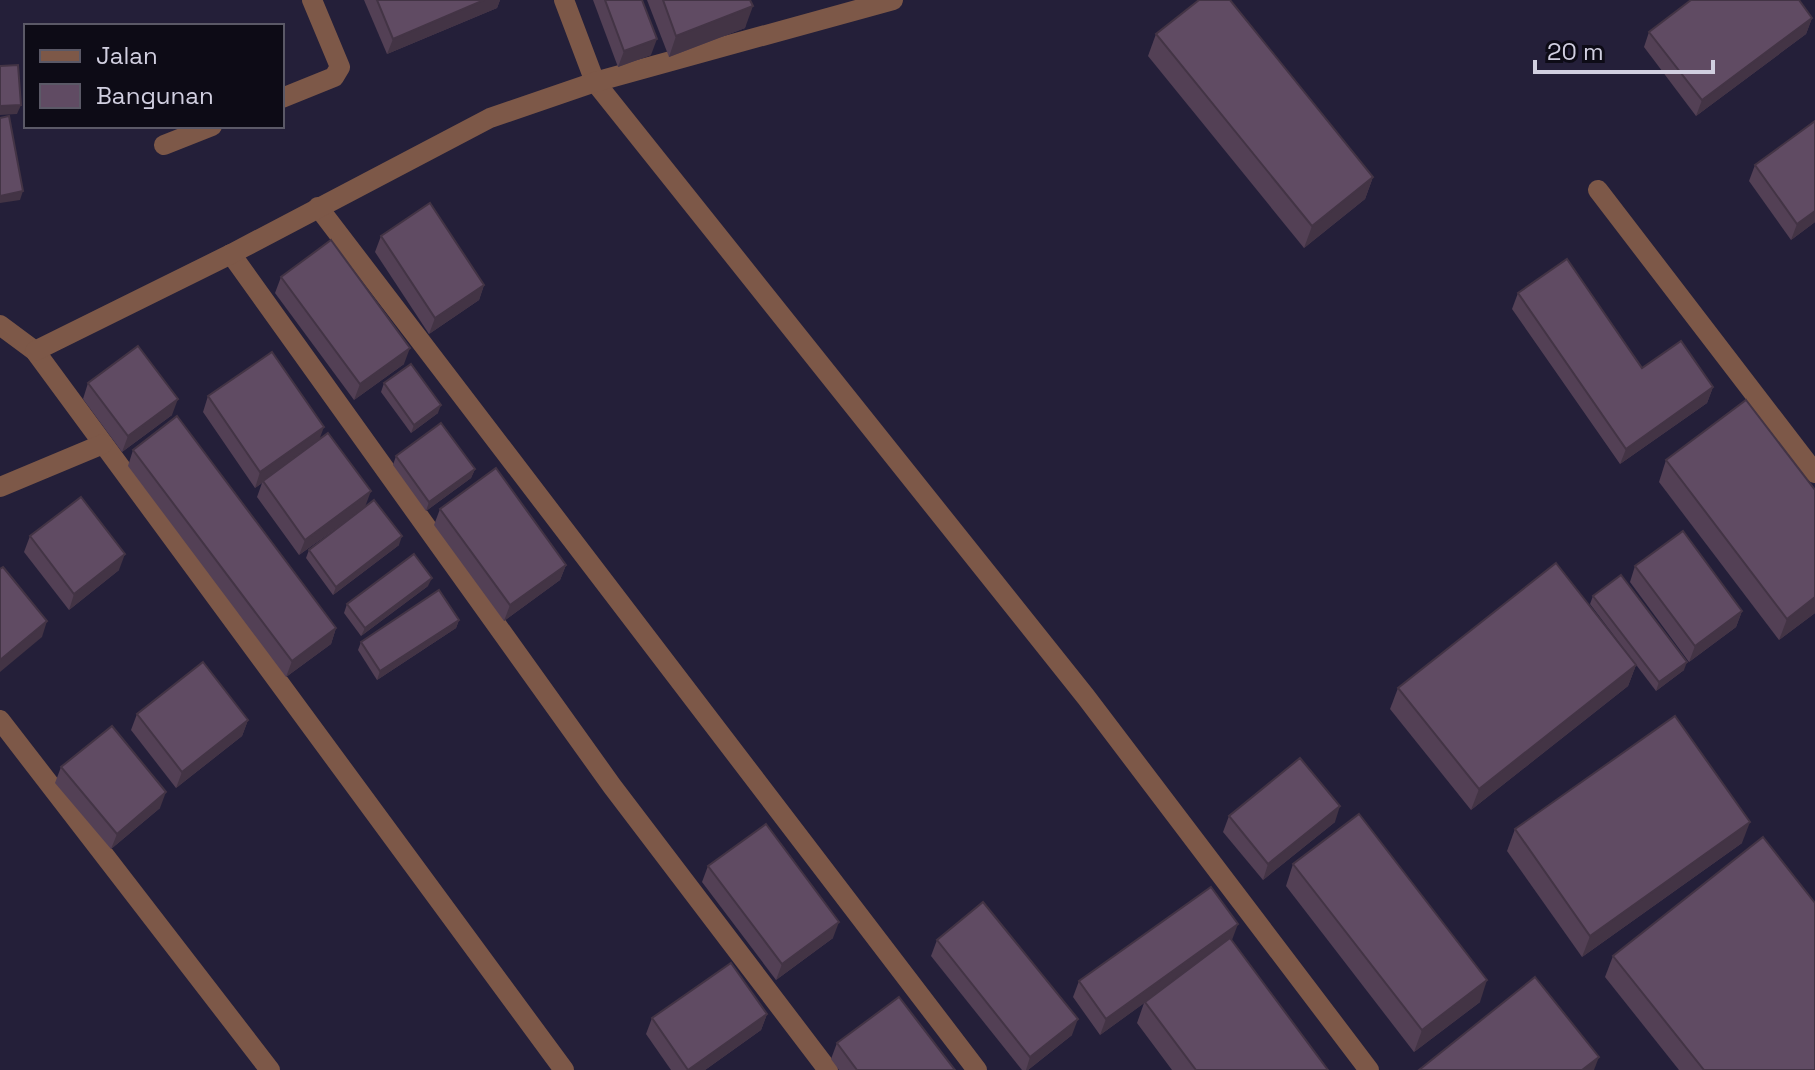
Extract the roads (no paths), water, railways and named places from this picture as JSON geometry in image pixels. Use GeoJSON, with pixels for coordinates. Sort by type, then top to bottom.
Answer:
{"type":"FeatureCollection","features":[{"type":"Feature","properties":{"kind":"street"},"geometry":{"type":"LineString","coordinates":[[284,97],[334,77],[340,67],[312,0]]}},
{"type":"Feature","properties":{"kind":"street"},"geometry":{"type":"LineString","coordinates":[[564,0],[595,82],[1086,697],[1369,1070]]}},
{"type":"Feature","properties":{"kind":"street"},"geometry":{"type":"LineString","coordinates":[[35,351],[231,254],[490,118],[595,82],[893,0]]}},
{"type":"Feature","properties":{"kind":"street"},"geometry":{"type":"LineString","coordinates":[[164,145],[207,128]]}},
{"type":"Feature","properties":{"kind":"street"},"geometry":{"type":"LineString","coordinates":[[1598,190],[1815,473]]}},
{"type":"Feature","properties":{"kind":"street"},"geometry":{"type":"LineString","coordinates":[[318,207],[977,1070]]}},
{"type":"Feature","properties":{"kind":"street"},"geometry":{"type":"LineString","coordinates":[[231,254],[612,786],[828,1070]]}},
{"type":"Feature","properties":{"kind":"street"},"geometry":{"type":"LineString","coordinates":[[0,325],[35,351],[564,1070]]}},
{"type":"Feature","properties":{"kind":"street"},"geometry":{"type":"LineString","coordinates":[[0,487],[103,444]]}},
{"type":"Feature","properties":{"kind":"street"},"geometry":{"type":"LineString","coordinates":[[0,720],[270,1070]]}}]}
